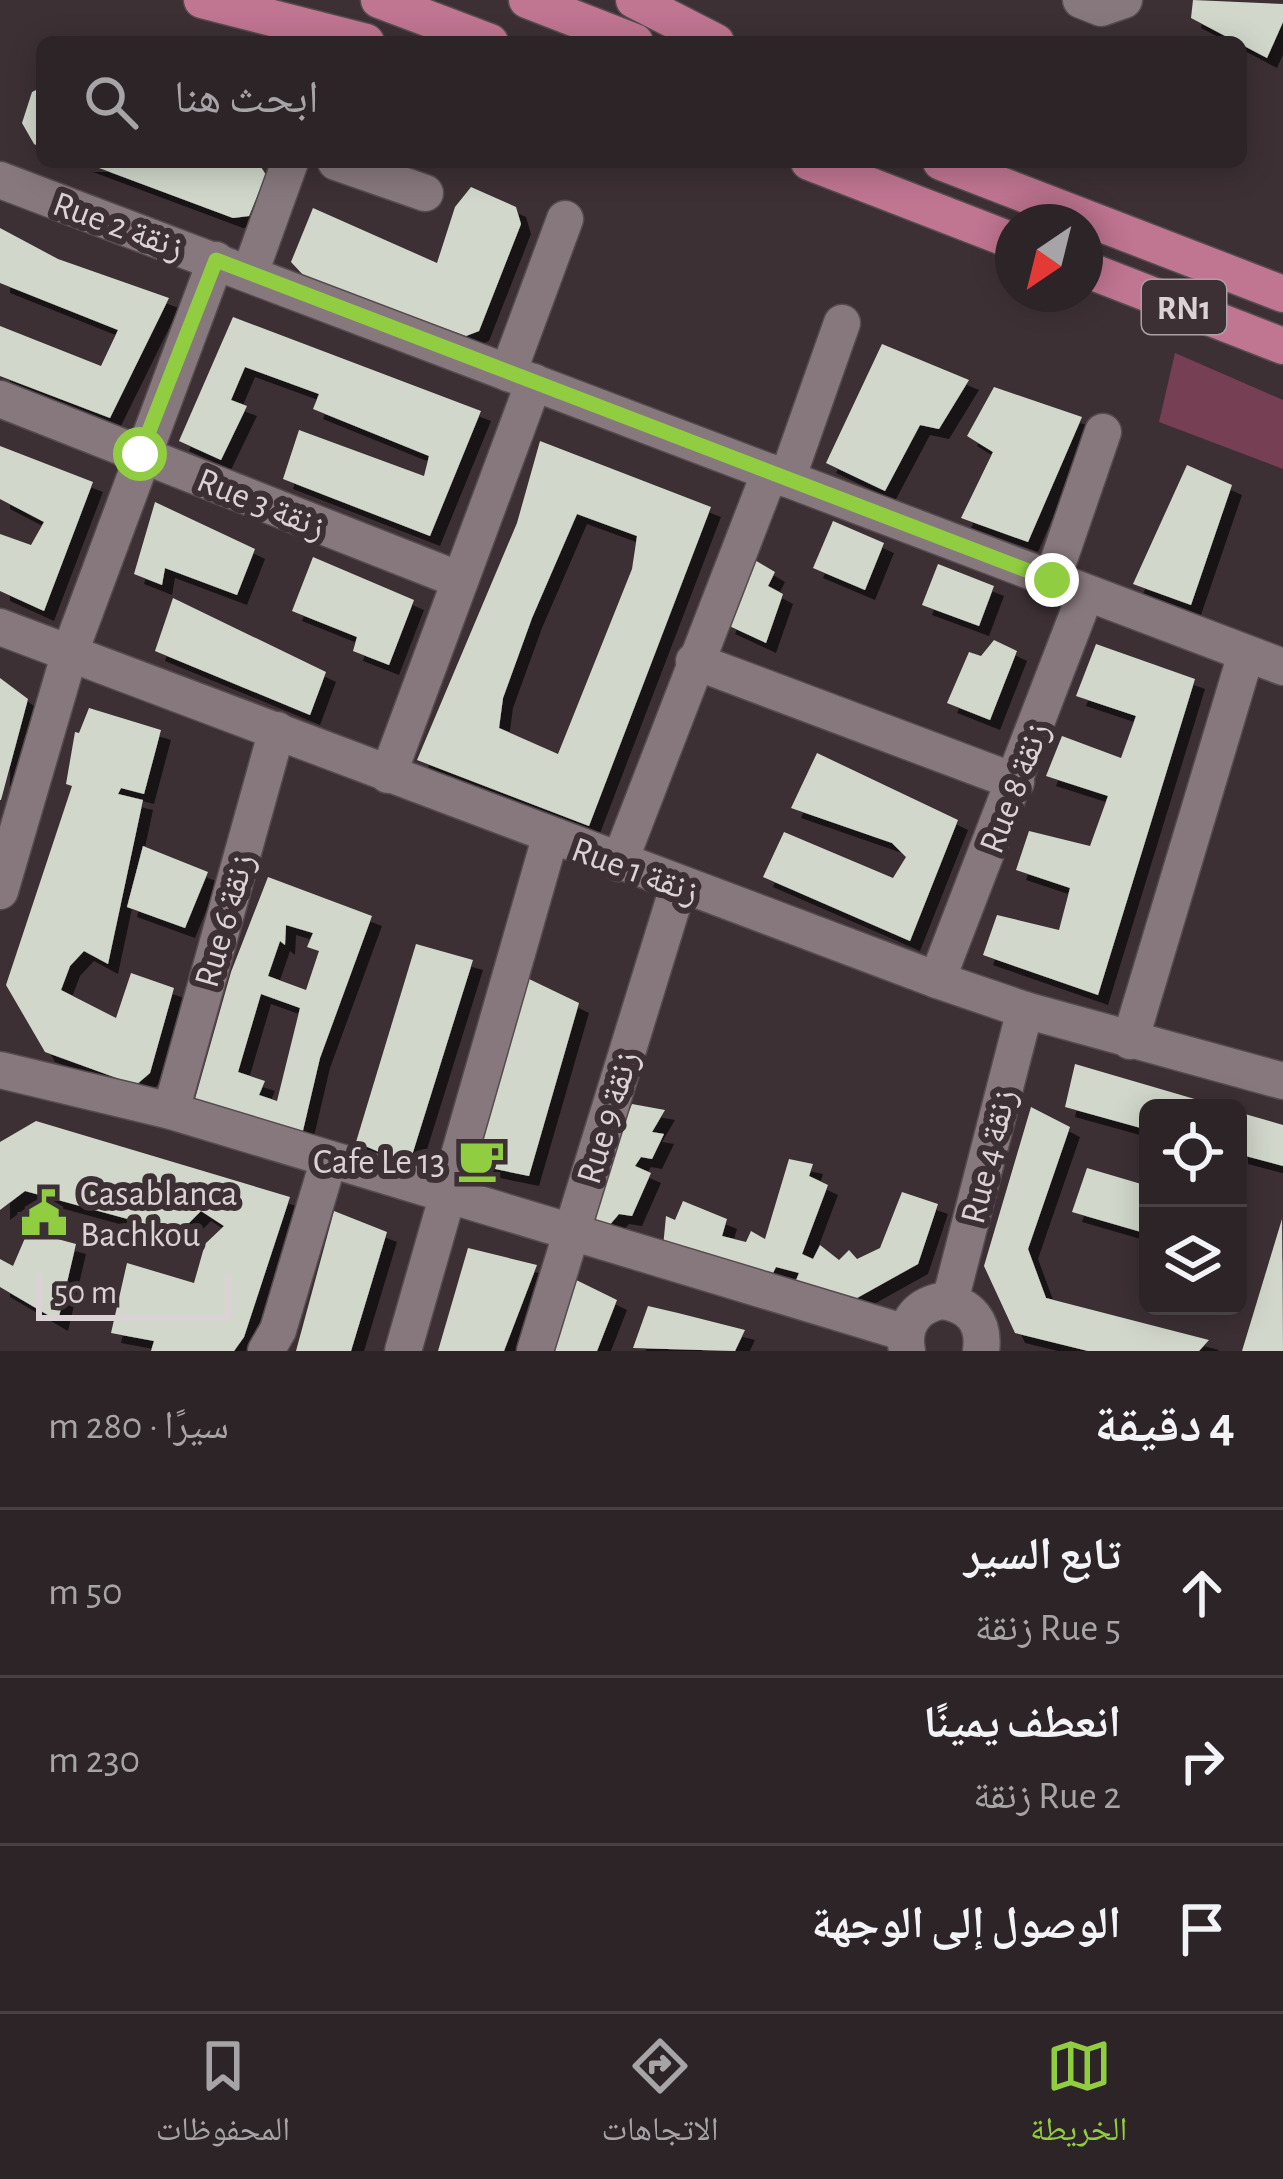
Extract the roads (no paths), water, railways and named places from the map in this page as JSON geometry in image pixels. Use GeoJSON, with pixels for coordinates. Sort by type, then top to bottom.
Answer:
{"type":"FeatureCollection","features":[{"type":"Feature","properties":{"kind":"highway"},"geometry":{"type":"LineString","coordinates":[[202,0],[343,36]]}},
{"type":"Feature","properties":{"kind":"highway"},"geometry":{"type":"LineString","coordinates":[[379,0],[474,36]]}},
{"type":"Feature","properties":{"kind":"highway"},"geometry":{"type":"LineString","coordinates":[[527,0],[619,36]]}},
{"type":"Feature","properties":{"kind":"highway"},"geometry":{"type":"LineString","coordinates":[[634,0],[704,36]]}},
{"type":"Feature","properties":{"kind":"highway"},"geometry":{"type":"LineString","coordinates":[[825,168],[995,234]]}},
{"type":"Feature","properties":{"kind":"highway","name":"RN1"},"geometry":{"type":"LineString","coordinates":[[960,168],[1283,294]]}},
{"type":"Feature","properties":{"kind":"highway","name":"RN1"},"geometry":{"type":"LineString","coordinates":[[1103,276],[1283,346]]}},
{"type":"Feature","properties":{"kind":"street"},"geometry":{"type":"LineString","coordinates":[[1081,0],[1101,8],[1124,0]]}},
{"type":"Feature","properties":{"kind":"street"},"geometry":{"type":"LineString","coordinates":[[0,891],[70,652],[140,454],[287,168]]}},
{"type":"Feature","properties":{"kind":"street"},"geometry":{"type":"LineString","coordinates":[[353,168],[425,193]]}},
{"type":"Feature","properties":{"kind":"street","name":"Rue 2 زنقة"},"geometry":{"type":"LineString","coordinates":[[0,180],[1283,668]]}},
{"type":"Feature","properties":{"kind":"street"},"geometry":{"type":"LineString","coordinates":[[388,775],[457,579],[565,220]]}},
{"type":"Feature","properties":{"kind":"street"},"geometry":{"type":"LineString","coordinates":[[619,863],[694,661],[842,323]]}},
{"type":"Feature","properties":{"kind":"street","name":"Rue 3 زنقة"},"geometry":{"type":"LineString","coordinates":[[0,399],[457,579]]}},
{"type":"Feature","properties":{"kind":"street","name":"Rue 8 زنقة"},"geometry":{"type":"LineString","coordinates":[[937,980],[1016,782],[1069,586],[1103,431]]}},
{"type":"Feature","properties":{"kind":"street","name":"Rue 1 زنقة"},"geometry":{"type":"LineString","coordinates":[[0,626],[550,838],[937,980],[1025,1010],[1283,1081]]}},
{"type":"Feature","properties":{"kind":"street"},"geometry":{"type":"LineString","coordinates":[[1130,1040],[1246,654]]}},
{"type":"Feature","properties":{"kind":"street"},"geometry":{"type":"LineString","coordinates":[[694,661],[1016,782]]}},
{"type":"Feature","properties":{"kind":"street","name":"Rue 6 زنقة"},"geometry":{"type":"LineString","coordinates":[[171,1112],[277,730]]}},
{"type":"Feature","properties":{"kind":"street"},"geometry":{"type":"LineString","coordinates":[[403,1351],[550,838]]}},
{"type":"Feature","properties":{"kind":"street","name":"Rue 9 زنقة"},"geometry":{"type":"LineString","coordinates":[[536,1351],[680,884]]}},
{"type":"Feature","properties":{"kind":"street","name":"Rue 4 زنقة"},"geometry":{"type":"LineString","coordinates":[[950,1301],[1025,1010]]}},
{"type":"Feature","properties":{"kind":"street"},"geometry":{"type":"LineString","coordinates":[[0,1070],[171,1112],[448,1192],[906,1342],[918,1311],[950,1301],[977,1320],[981,1351]]}},
{"type":"Feature","properties":{"kind":"street"},"geometry":{"type":"LineString","coordinates":[[266,1351],[329,1159]]}},
{"type":"Feature","properties":{"kind":"place","name":"Cafe Le 13"},"geometry":{"type":"Point","coordinates":[481,1160]}},
{"type":"Feature","properties":{"kind":"place","name":"Casablanca Bachkou"},"geometry":{"type":"Point","coordinates":[44,1213]}}]}
